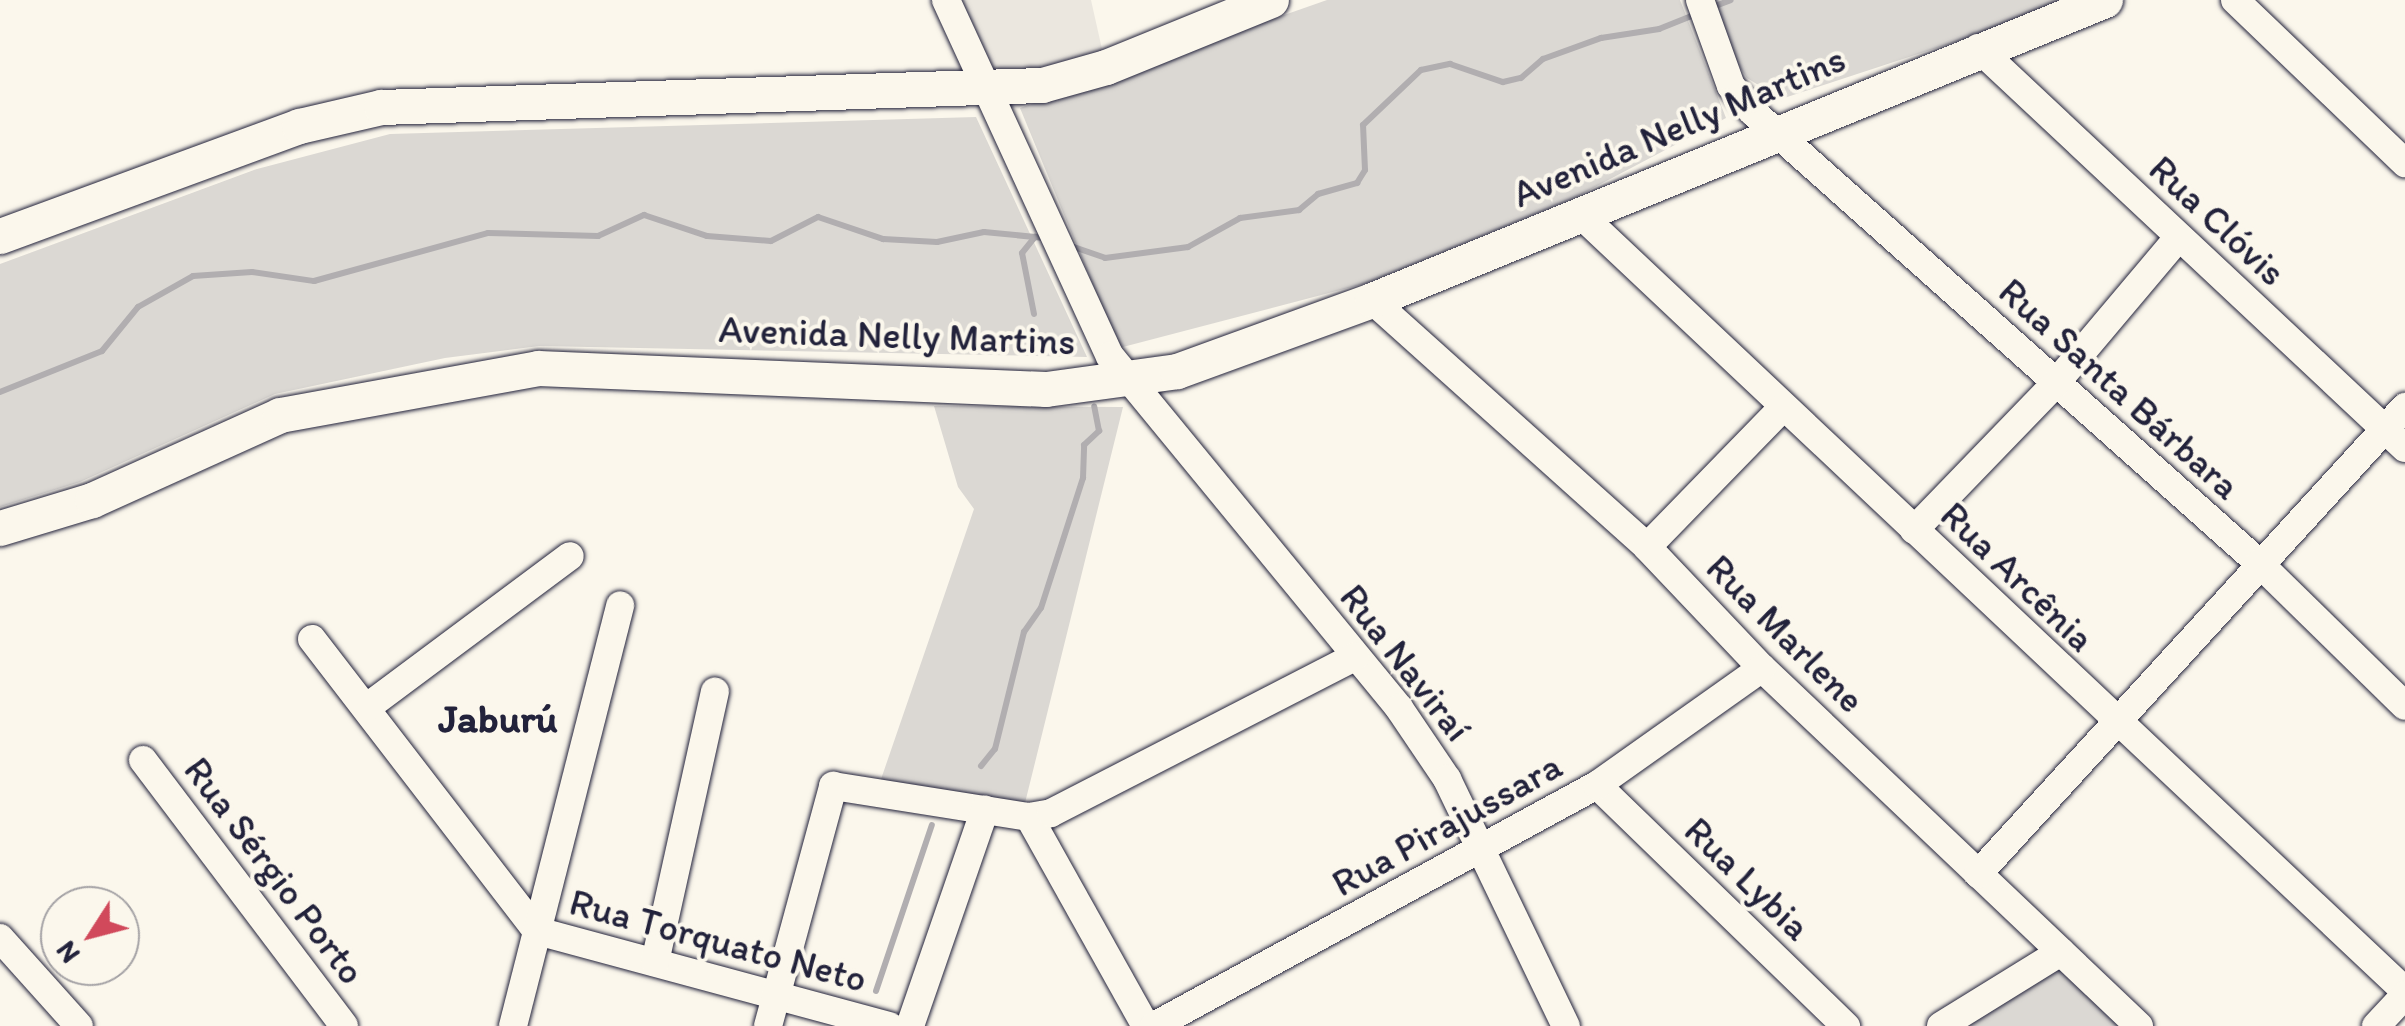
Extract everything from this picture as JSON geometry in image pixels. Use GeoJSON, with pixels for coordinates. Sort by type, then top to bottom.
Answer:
{"type":"FeatureCollection","features":[{"type":"Feature","properties":{"kind":"main road"},"geometry":{"type":"LineString","coordinates":[[0,236],[298,126],[381,107],[986,90],[1098,70],[1271,0]]}},
{"type":"Feature","properties":{"kind":"main road","name":"Avenida Nelly Martins"},"geometry":{"type":"LineString","coordinates":[[0,528],[92,500],[280,416],[538,368],[1046,389],[1178,371],[1372,300],[1978,48],[2105,0]]}},
{"type":"Feature","properties":{"kind":"street","name":"Rua Naviraí"},"geometry":{"type":"LineString","coordinates":[[946,0],[1072,282],[1129,380],[1355,657],[1447,778],[1566,1026]]}},
{"type":"Feature","properties":{"kind":"street","name":"Rua Santa Bárbara"},"geometry":{"type":"LineString","coordinates":[[1700,0],[1731,86],[1777,133],[2259,562],[2405,706]]}},
{"type":"Feature","properties":{"kind":"street"},"geometry":{"type":"LineString","coordinates":[[2235,0],[2405,163]]}},
{"type":"Feature","properties":{"kind":"street","name":"Rua Clóvis"},"geometry":{"type":"LineString","coordinates":[[1978,48],[2405,448]]}},
{"type":"Feature","properties":{"kind":"street","name":"Rua Arcênia"},"geometry":{"type":"LineString","coordinates":[[1580,214],[2405,993]]}},
{"type":"Feature","properties":{"kind":"street"},"geometry":{"type":"LineString","coordinates":[[1914,530],[2055,384],[2179,237]]}},
{"type":"Feature","properties":{"kind":"street","name":"Rua Marlene"},"geometry":{"type":"LineString","coordinates":[[1372,300],[1647,547],[1762,668],[2139,1026]]}},
{"type":"Feature","properties":{"kind":"street"},"geometry":{"type":"LineString","coordinates":[[1978,874],[2405,406]]}},
{"type":"Feature","properties":{"kind":"street"},"geometry":{"type":"LineString","coordinates":[[1647,547],[1782,408]]}},
{"type":"Feature","properties":{"kind":"street"},"geometry":{"type":"LineString","coordinates":[[366,708],[570,556]]}},
{"type":"Feature","properties":{"kind":"street"},"geometry":{"type":"LineString","coordinates":[[513,1026],[620,606]]}},
{"type":"Feature","properties":{"kind":"street","name":"Rua Torquato Neto"},"geometry":{"type":"LineString","coordinates":[[312,639],[537,931],[889,1026]]}},
{"type":"Feature","properties":{"kind":"street"},"geometry":{"type":"LineString","coordinates":[[768,1026],[833,786],[1029,817],[1052,812],[1355,657]]}},
{"type":"Feature","properties":{"kind":"street","name":"Rua Pirajussara"},"geometry":{"type":"LineString","coordinates":[[1154,1026],[1597,786],[1762,668]]}},
{"type":"Feature","properties":{"kind":"street"},"geometry":{"type":"LineString","coordinates":[[655,962],[715,692]]}},
{"type":"Feature","properties":{"kind":"street","name":"Rua Sérgio Porto"},"geometry":{"type":"LineString","coordinates":[[144,760],[344,1026]]}},
{"type":"Feature","properties":{"kind":"street","name":"Rua Lybia"},"geometry":{"type":"LineString","coordinates":[[1597,786],[1846,1026]]}},
{"type":"Feature","properties":{"kind":"street"},"geometry":{"type":"LineString","coordinates":[[910,1026],[985,810]]}},
{"type":"Feature","properties":{"kind":"street"},"geometry":{"type":"LineString","coordinates":[[1029,817],[1146,1026]]}},
{"type":"Feature","properties":{"kind":"street"},"geometry":{"type":"LineString","coordinates":[[0,938],[79,1026]]}},
{"type":"Feature","properties":{"kind":"street"},"geometry":{"type":"LineString","coordinates":[[1942,1026],[2062,952]]}},
{"type":"Feature","properties":{"kind":"street"},"geometry":{"type":"LineString","coordinates":[[2376,1026],[2405,993]]}},
{"type":"Feature","properties":{"kind":"shaded area"},"geometry":{"type":"Polygon","coordinates":[[[946,0],[1091,0],[1106,67],[986,90],[946,0]]]}},
{"type":"Feature","properties":{"kind":"shaded area"},"geometry":{"type":"Polygon","coordinates":[[[1327,0],[1680,0],[1726,118],[1576,197],[1367,283],[1119,348],[1020,108],[1327,0]]]}},
{"type":"Feature","properties":{"kind":"shaded area"},"geometry":{"type":"Polygon","coordinates":[[[1709,0],[2083,0],[1781,99],[1747,78],[1725,45],[1709,0]]]}},
{"type":"Feature","properties":{"kind":"shaded area"},"geometry":{"type":"Polygon","coordinates":[[[976,117],[1087,357],[539,346],[445,358],[275,394],[80,482],[0,507],[0,264],[257,169],[390,134],[976,117]]]}},
{"type":"Feature","properties":{"kind":"shaded area"},"geometry":{"type":"Polygon","coordinates":[[[934,406],[1123,407],[1024,807],[879,785],[974,509],[958,487],[934,406]]]}},
{"type":"Feature","properties":{"kind":"shaded area"},"geometry":{"type":"Polygon","coordinates":[[[2062,966],[2125,1026],[1958,1026],[2062,966]]]}},
{"type":"Feature","properties":{"kind":"waterway"},"geometry":{"type":"LineString","coordinates":[[1710,8],[1731,0]]}},
{"type":"Feature","properties":{"kind":"waterway"},"geometry":{"type":"LineString","coordinates":[[1071,246],[1105,258],[1188,247],[1240,218],[1299,210],[1318,194],[1357,183],[1365,170],[1363,125],[1421,70],[1450,64],[1503,82],[1521,78],[1543,59],[1601,38],[1659,29],[1699,13]]}},
{"type":"Feature","properties":{"kind":"waterway"},"geometry":{"type":"LineString","coordinates":[[0,392],[102,351],[138,307],[193,276],[252,272],[314,281],[488,233],[598,236],[644,215],[707,236],[771,241],[818,217],[883,239],[937,242],[984,232],[1045,238]]}},
{"type":"Feature","properties":{"kind":"waterway"},"geometry":{"type":"LineString","coordinates":[[1034,314],[1022,253],[1035,237]]}},
{"type":"Feature","properties":{"kind":"waterway"},"geometry":{"type":"LineString","coordinates":[[981,766],[995,749],[1024,632],[1041,608],[1083,478],[1084,445],[1099,431],[1094,406]]}},
{"type":"Feature","properties":{"kind":"waterway"},"geometry":{"type":"LineString","coordinates":[[876,991],[932,825]]}},
{"type":"Feature","properties":{"kind":"district","name":"Jaburú"},"geometry":{"type":"Point","coordinates":[498,718]}}]}
